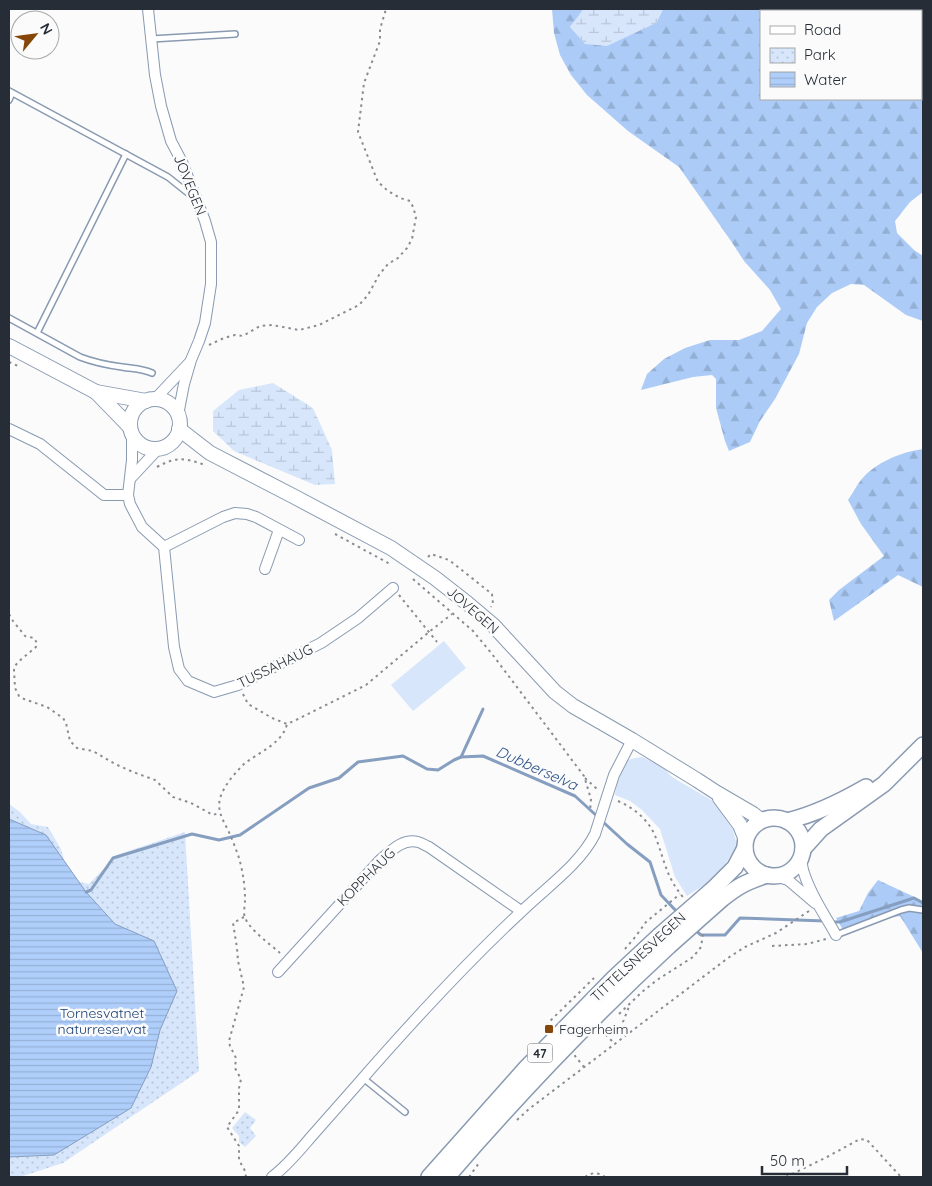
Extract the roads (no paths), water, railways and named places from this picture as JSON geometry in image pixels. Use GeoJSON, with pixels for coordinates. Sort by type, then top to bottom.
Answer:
{"type":"FeatureCollection","features":[{"type":"Feature","properties":{"kind":"main road","name":"47"},"geometry":{"type":"LineString","coordinates":[[771,876],[784,875],[791,871],[797,865],[802,853],[821,829],[884,784],[923,746]]}},
{"type":"Feature","properties":{"kind":"main road","name":"47"},"geometry":{"type":"LineString","coordinates":[[746,844],[750,832],[762,821],[778,819],[787,821],[824,810],[904,764]]}},
{"type":"Feature","properties":{"kind":"main road"},"geometry":{"type":"LineString","coordinates":[[787,821],[799,833],[802,840],[802,853]]}},
{"type":"Feature","properties":{"kind":"main road"},"geometry":{"type":"LineString","coordinates":[[746,844],[747,858],[752,866],[759,872],[771,876]]}},
{"type":"Feature","properties":{"kind":"main road","name":"TITTELSNESVEGEN"},"geometry":{"type":"LineString","coordinates":[[429,1177],[526,1068],[614,978],[664,941],[717,894],[735,867],[746,844]]}},
{"type":"Feature","properties":{"kind":"main road","name":"TITTELSNESVEGEN"},"geometry":{"type":"LineString","coordinates":[[717,894],[747,882],[771,876]]}},
{"type":"Feature","properties":{"kind":"main road","name":"TITTELSNESVEGEN"},"geometry":{"type":"LineString","coordinates":[[447,1177],[536,1077],[617,995],[664,941]]}},
{"type":"Feature","properties":{"kind":"street","name":"JOVEGEN"},"geometry":{"type":"LineString","coordinates":[[148,9],[150,39],[161,106],[172,141],[197,200],[211,242],[211,284],[205,323],[184,384],[178,422],[210,453]]}},
{"type":"Feature","properties":{"kind":"street"},"geometry":{"type":"LineString","coordinates":[[9,346],[96,392],[162,400],[174,409],[178,422],[177,436],[172,442],[158,449],[150,449],[143,446],[96,392]]}},
{"type":"Feature","properties":{"kind":"street","name":"JOVEGEN"},"geometry":{"type":"LineString","coordinates":[[151,400],[193,356]]}},
{"type":"Feature","properties":{"kind":"street"},"geometry":{"type":"LineString","coordinates":[[151,400],[139,405],[130,419],[132,460],[128,494],[130,504],[142,527],[164,547],[223,517],[247,514],[299,540]]}},
{"type":"Feature","properties":{"kind":"street"},"geometry":{"type":"LineString","coordinates":[[9,429],[40,444],[104,495],[128,494]]}},
{"type":"Feature","properties":{"kind":"street","name":"JOVEGEN"},"geometry":{"type":"LineString","coordinates":[[172,442],[210,453],[391,548],[435,578],[493,625],[555,692],[572,706],[632,740],[762,821]]}},
{"type":"Feature","properties":{"kind":"street"},"geometry":{"type":"LineString","coordinates":[[130,479],[158,449]]}},
{"type":"Feature","properties":{"kind":"street"},"geometry":{"type":"LineString","coordinates":[[265,569],[279,530]]}},
{"type":"Feature","properties":{"kind":"street","name":"TUSSAHAUG"},"geometry":{"type":"LineString","coordinates":[[164,547],[174,648],[180,669],[188,681],[214,692],[238,685],[321,643],[358,618],[392,588]]}},
{"type":"Feature","properties":{"kind":"street"},"geometry":{"type":"LineString","coordinates":[[272,1177],[287,1164],[438,996],[521,911],[579,858],[590,842],[600,820],[614,775],[632,740]]}},
{"type":"Feature","properties":{"kind":"street","name":"JOVEGEN"},"geometry":{"type":"LineString","coordinates":[[717,793],[740,825],[746,844]]}},
{"type":"Feature","properties":{"kind":"street","name":"KOPPHAUG"},"geometry":{"type":"LineString","coordinates":[[278,972],[379,861],[393,848],[404,842],[416,842],[429,847],[521,911]]}},
{"type":"Feature","properties":{"kind":"street"},"geometry":{"type":"LineString","coordinates":[[802,853],[803,872],[818,905],[836,935]]}},
{"type":"Feature","properties":{"kind":"street"},"geometry":{"type":"LineString","coordinates":[[771,876],[788,880],[818,905]]}},
{"type":"Feature","properties":{"kind":"lane"},"geometry":{"type":"LineString","coordinates":[[150,39],[235,34]]}},
{"type":"Feature","properties":{"kind":"lane"},"geometry":{"type":"LineString","coordinates":[[9,100],[10,92],[168,177],[197,200]]}},
{"type":"Feature","properties":{"kind":"lane"},"geometry":{"type":"LineString","coordinates":[[37,333],[126,154]]}},
{"type":"Feature","properties":{"kind":"lane"},"geometry":{"type":"LineString","coordinates":[[9,318],[90,361],[140,368],[152,372]]}},
{"type":"Feature","properties":{"kind":"lane"},"geometry":{"type":"LineString","coordinates":[[836,935],[900,910],[914,908],[923,910]]}},
{"type":"Feature","properties":{"kind":"lane"},"geometry":{"type":"LineString","coordinates":[[363,1078],[405,1112]]}},
{"type":"Feature","properties":{"kind":"water","name":"Tornesvatnet naturreservat"},"geometry":{"type":"Polygon","coordinates":[[[9,819],[46,835],[86,892],[115,924],[154,941],[177,991],[160,1030],[151,1067],[131,1108],[54,1155],[9,1157],[9,819]]]}},
{"type":"Feature","properties":{"kind":"waterway"},"geometry":{"type":"LineString","coordinates":[[461,757],[483,709]]}},
{"type":"Feature","properties":{"kind":"waterway","name":"Dubberselva"},"geometry":{"type":"LineString","coordinates":[[86,892],[91,890],[113,858],[192,834],[219,840],[240,835],[309,788],[339,778],[358,762],[403,756],[427,769],[438,770],[461,757],[483,756],[575,796],[598,817]]}},
{"type":"Feature","properties":{"kind":"waterway","name":"Dubberselva"},"geometry":{"type":"LineString","coordinates":[[602,821],[650,862],[661,895],[679,914]]}},
{"type":"Feature","properties":{"kind":"waterway","name":"Dubberselva"},"geometry":{"type":"LineString","coordinates":[[831,922],[840,922],[914,898],[923,903]]}},
{"type":"Feature","properties":{"kind":"waterway","name":"Dubberselva"},"geometry":{"type":"LineString","coordinates":[[694,929],[701,935],[725,935],[740,918],[825,921]]}},
{"type":"Feature","properties":{"kind":"place","name":"Fagerheim"},"geometry":{"type":"Point","coordinates":[549,1029]}}]}
